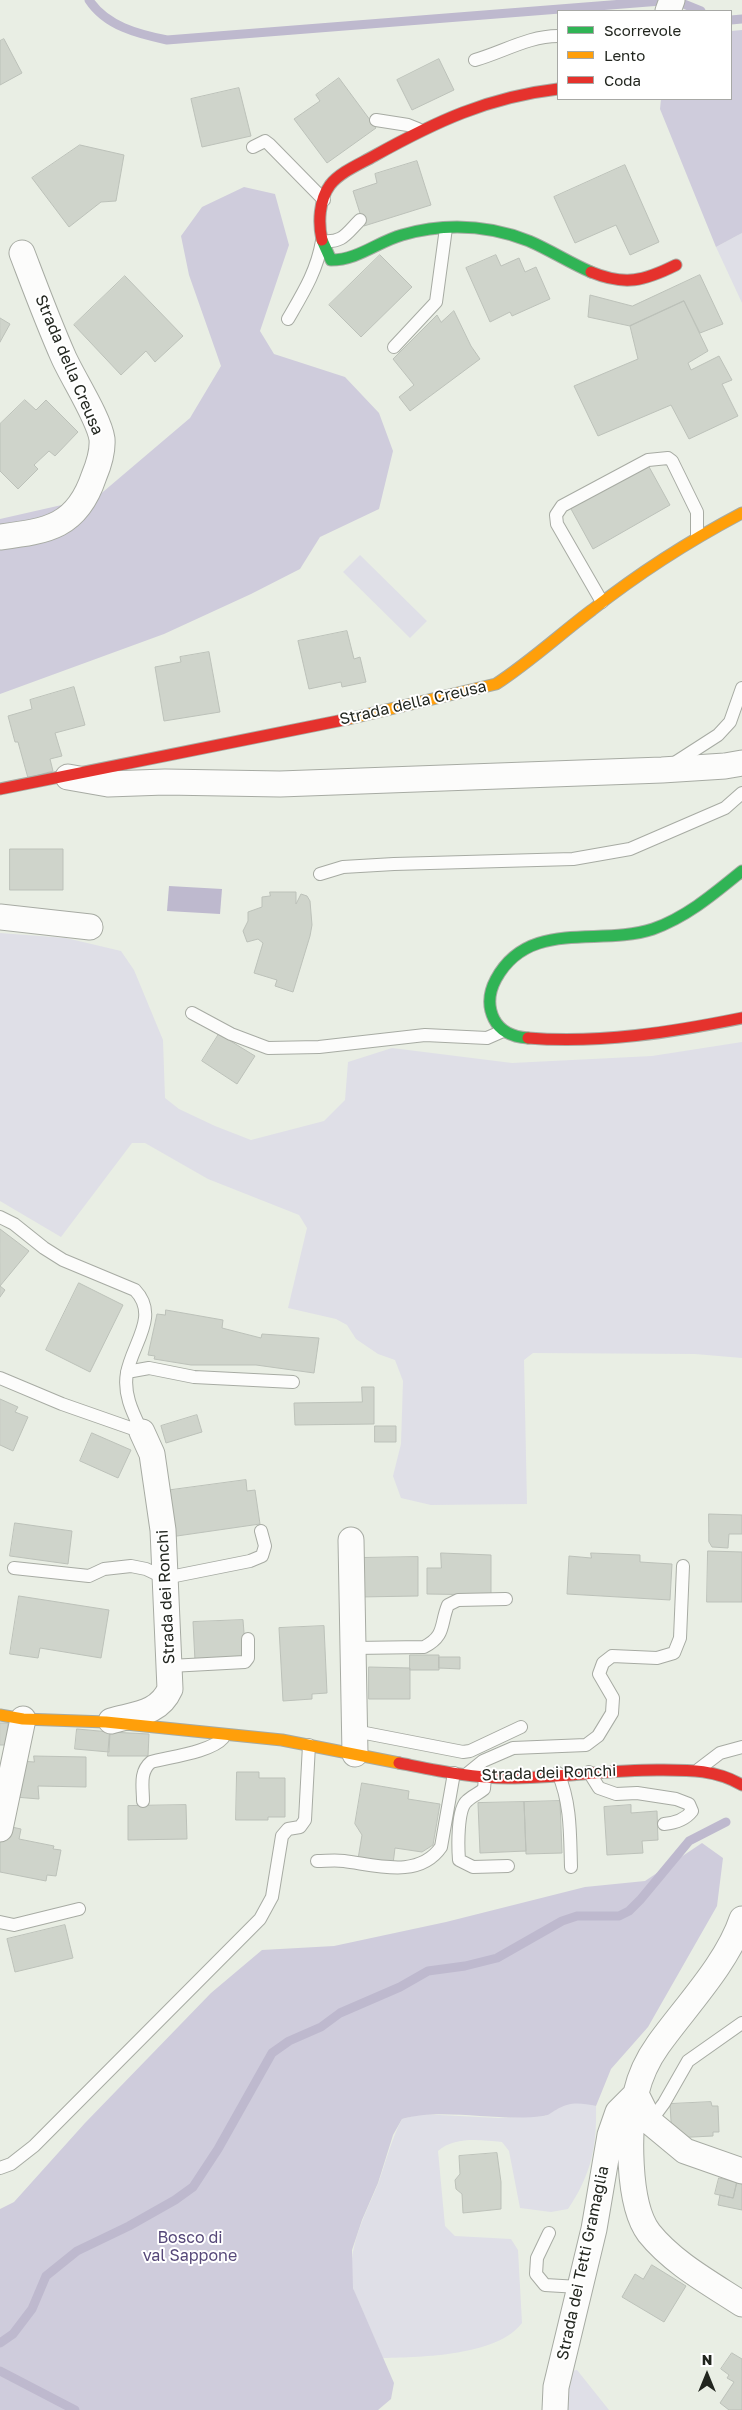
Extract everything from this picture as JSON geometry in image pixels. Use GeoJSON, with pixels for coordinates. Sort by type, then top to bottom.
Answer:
{"type":"FeatureCollection","features":[{"type":"Feature","properties":{"kind":"street"},"geometry":{"type":"LineString","coordinates":[[557,89],[526,92],[490,100],[420,130],[372,157],[332,183],[324,200],[320,227],[326,256],[331,260],[339,261],[393,238],[425,229],[469,227],[520,239],[604,276],[624,281],[642,280],[676,265]]}},
{"type":"Feature","properties":{"kind":"street","name":"Strada della Creusa"},"geometry":{"type":"LineString","coordinates":[[0,537],[33,534],[68,519],[81,505],[93,480],[101,455],[102,438],[63,357],[22,253]]}},
{"type":"Feature","properties":{"kind":"street","name":"Strada della Creusa"},"geometry":{"type":"LineString","coordinates":[[0,789],[345,720],[496,684],[515,672],[602,602],[697,537],[742,513]]}},
{"type":"Feature","properties":{"kind":"street","name":"Strada della Creusa"},"geometry":{"type":"LineString","coordinates":[[65,776],[108,784],[165,782],[280,784],[662,770],[725,766],[742,763]]}},
{"type":"Feature","properties":{"kind":"street"},"geometry":{"type":"LineString","coordinates":[[742,871],[709,898],[676,921],[650,931],[621,936],[558,939],[531,944],[510,960],[498,973],[490,994],[490,1011],[503,1031],[522,1038],[547,1039],[644,1034],[693,1028],[742,1018]]}},
{"type":"Feature","properties":{"kind":"street"},"geometry":{"type":"LineString","coordinates":[[0,917],[90,927]]}},
{"type":"Feature","properties":{"kind":"street","name":"Strada dei Ronchi"},"geometry":{"type":"LineString","coordinates":[[106,1722],[156,1708],[165,1700],[170,1689],[160,1500],[152,1454],[142,1432]]}},
{"type":"Feature","properties":{"kind":"street"},"geometry":{"type":"LineString","coordinates":[[351,1540],[355,1742]]}},
{"type":"Feature","properties":{"kind":"street","name":"Strada dei Ronchi"},"geometry":{"type":"LineString","coordinates":[[0,1829],[12,1717],[106,1722],[226,1734],[309,1745],[355,1742],[460,1774],[508,1778],[558,1773],[697,1770],[727,1776],[742,1786]]}},
{"type":"Feature","properties":{"kind":"street"},"geometry":{"type":"LineString","coordinates":[[742,1919],[728,1948],[697,1995],[657,2046],[643,2071],[636,2094],[632,2137],[633,2189],[639,2218],[667,2252],[742,2304]]}},
{"type":"Feature","properties":{"kind":"street"},"geometry":{"type":"LineString","coordinates":[[636,2094],[650,2122],[685,2151],[742,2172]]}},
{"type":"Feature","properties":{"kind":"street","name":"Strada dei Tetti Gramaglia"},"geometry":{"type":"LineString","coordinates":[[555,2410],[556,2387],[578,2287],[594,2229],[610,2135],[618,2112],[636,2094]]}},
{"type":"Feature","properties":{"kind":"lane"},"geometry":{"type":"LineString","coordinates":[[475,60],[499,53],[531,38],[557,36]]}},
{"type":"Feature","properties":{"kind":"lane"},"geometry":{"type":"LineString","coordinates":[[376,120],[408,125],[420,130]]}},
{"type":"Feature","properties":{"kind":"lane"},"geometry":{"type":"LineString","coordinates":[[253,147],[264,141],[269,144],[324,200]]}},
{"type":"Feature","properties":{"kind":"lane"},"geometry":{"type":"LineString","coordinates":[[288,319],[313,275],[318,262],[322,241],[334,242],[344,238],[360,220]]}},
{"type":"Feature","properties":{"kind":"lane"},"geometry":{"type":"LineString","coordinates":[[394,347],[436,302],[446,228]]}},
{"type":"Feature","properties":{"kind":"lane"},"geometry":{"type":"LineString","coordinates":[[602,602],[558,524],[556,515],[562,506],[648,460],[668,458],[672,461],[698,512],[697,537]]}},
{"type":"Feature","properties":{"kind":"lane"},"geometry":{"type":"LineString","coordinates":[[662,770],[718,735],[730,722],[742,688]]}},
{"type":"Feature","properties":{"kind":"lane"},"geometry":{"type":"LineString","coordinates":[[320,874],[343,868],[394,864],[574,859],[630,849],[725,808],[742,793]]}},
{"type":"Feature","properties":{"kind":"lane"},"geometry":{"type":"LineString","coordinates":[[192,1013],[230,1034],[268,1048],[319,1047],[416,1035],[487,1038],[503,1031]]}},
{"type":"Feature","properties":{"kind":"lane"},"geometry":{"type":"LineString","coordinates":[[0,1217],[14,1224],[44,1248],[63,1260],[135,1290],[142,1298],[147,1311],[139,1341],[127,1372],[126,1389],[130,1405],[142,1432]]}},
{"type":"Feature","properties":{"kind":"lane"},"geometry":{"type":"LineString","coordinates":[[127,1372],[149,1368],[194,1377],[293,1382]]}},
{"type":"Feature","properties":{"kind":"lane"},"geometry":{"type":"LineString","coordinates":[[0,1378],[62,1404],[142,1432]]}},
{"type":"Feature","properties":{"kind":"lane"},"geometry":{"type":"LineString","coordinates":[[14,1568],[89,1576],[104,1569],[131,1566],[146,1569],[165,1578],[250,1561],[262,1556],[265,1546],[262,1531]]}},
{"type":"Feature","properties":{"kind":"lane"},"geometry":{"type":"LineString","coordinates":[[316,1861],[341,1861],[391,1869],[424,1862],[436,1855],[441,1847],[460,1774],[483,1761],[513,1748],[586,1745],[598,1736],[612,1713],[612,1698],[599,1674],[603,1662],[612,1656],[657,1658],[674,1653],[680,1638],[683,1566]]}},
{"type":"Feature","properties":{"kind":"lane"},"geometry":{"type":"LineString","coordinates":[[354,1648],[424,1647],[433,1642],[443,1629],[444,1613],[448,1604],[458,1600],[506,1599]]}},
{"type":"Feature","properties":{"kind":"lane"},"geometry":{"type":"LineString","coordinates":[[170,1666],[245,1662],[248,1658],[248,1638]]}},
{"type":"Feature","properties":{"kind":"lane"},"geometry":{"type":"LineString","coordinates":[[355,1742],[463,1752],[470,1751],[521,1727]]}},
{"type":"Feature","properties":{"kind":"lane"},"geometry":{"type":"LineString","coordinates":[[143,1802],[142,1774],[145,1767],[151,1762],[206,1748],[219,1743],[226,1734]]}},
{"type":"Feature","properties":{"kind":"lane"},"geometry":{"type":"LineString","coordinates":[[0,2168],[11,2164],[34,2146],[260,1919],[272,1897],[282,1836],[288,1829],[300,1827],[305,1820],[309,1745]]}},
{"type":"Feature","properties":{"kind":"lane"},"geometry":{"type":"LineString","coordinates":[[697,1770],[720,1753],[742,1747]]}},
{"type":"Feature","properties":{"kind":"lane"},"geometry":{"type":"LineString","coordinates":[[589,1772],[599,1788],[616,1794],[637,1793],[676,1799],[689,1804],[692,1811],[688,1816],[675,1823],[664,1824]]}},
{"type":"Feature","properties":{"kind":"lane"},"geometry":{"type":"LineString","coordinates":[[558,1773],[569,1809],[571,1867]]}},
{"type":"Feature","properties":{"kind":"lane"},"geometry":{"type":"LineString","coordinates":[[485,1776],[484,1789],[466,1801],[462,1809],[458,1846],[459,1860],[472,1867],[508,1866]]}},
{"type":"Feature","properties":{"kind":"lane"},"geometry":{"type":"LineString","coordinates":[[0,1922],[14,1925],[79,1909]]}},
{"type":"Feature","properties":{"kind":"lane"},"geometry":{"type":"LineString","coordinates":[[650,2122],[664,2103],[688,2061],[742,2023]]}},
{"type":"Feature","properties":{"kind":"lane"},"geometry":{"type":"LineString","coordinates":[[549,2233],[537,2258],[536,2274],[545,2284],[578,2287]]}},
{"type":"Feature","properties":{"kind":"shaded area"},"geometry":{"type":"Polygon","coordinates":[[[742,233],[742,303],[716,247],[742,233]]]}},
{"type":"Feature","properties":{"kind":"shaded area"},"geometry":{"type":"Polygon","coordinates":[[[360,555],[427,621],[410,638],[343,572],[360,555]]]}},
{"type":"Feature","properties":{"kind":"shaded area"},"geometry":{"type":"Polygon","coordinates":[[[169,886],[222,889],[220,914],[167,911],[169,886]]]}},
{"type":"Feature","properties":{"kind":"shaded area"},"geometry":{"type":"Polygon","coordinates":[[[0,933],[66,938],[121,951],[134,970],[163,1040],[165,1098],[179,1109],[251,1140],[324,1121],[345,1100],[348,1062],[392,1048],[512,1063],[652,1056],[742,1042],[742,1358],[695,1354],[533,1353],[524,1360],[527,1504],[431,1505],[401,1498],[393,1476],[401,1444],[403,1381],[395,1360],[378,1354],[356,1339],[347,1325],[336,1319],[288,1308],[307,1228],[299,1215],[208,1179],[145,1143],[132,1143],[61,1237],[0,1201],[0,933]]]}},
{"type":"Feature","properties":{"kind":"shaded area"},"geometry":{"type":"Polygon","coordinates":[[[576,2101],[596,2106],[595,2135],[594,2148],[587,2172],[568,2209],[551,2212],[520,2208],[509,2151],[502,2142],[460,2141],[445,2146],[438,2151],[445,2226],[455,2236],[511,2239],[518,2250],[522,2323],[510,2334],[495,2342],[477,2348],[438,2355],[383,2358],[355,2294],[351,2273],[352,2260],[362,2222],[402,2119],[420,2114],[498,2118],[545,2116],[562,2106],[576,2101]]]}},
{"type":"Feature","properties":{"kind":"shaded area"},"geometry":{"type":"Polygon","coordinates":[[[577,2370],[609,2410],[563,2410],[571,2371],[577,2370]]]}},
{"type":"Feature","properties":{"kind":"green space"},"geometry":{"type":"Polygon","coordinates":[[[742,30],[742,233],[716,247],[660,109],[661,100],[732,100],[732,31],[742,30]]]}},
{"type":"Feature","properties":{"kind":"green space"},"geometry":{"type":"Polygon","coordinates":[[[244,187],[275,194],[289,245],[260,331],[274,354],[345,377],[379,413],[393,451],[379,509],[320,537],[300,569],[251,594],[164,634],[0,694],[0,519],[97,497],[190,418],[221,366],[189,275],[181,236],[202,207],[244,187]]]}},
{"type":"Feature","properties":{"kind":"green space","name":"Bosco di val Sappone"},"geometry":{"type":"Polygon","coordinates":[[[702,1843],[723,1858],[717,1906],[648,2027],[611,2069],[596,2106],[571,2104],[547,2115],[526,2117],[435,2114],[402,2119],[393,2135],[378,2183],[362,2220],[352,2250],[353,2288],[394,2383],[391,2399],[378,2410],[0,2410],[0,2209],[14,2202],[85,2123],[211,1993],[262,1950],[334,1946],[446,1922],[585,1887],[645,1881],[702,1843]]]}},
{"type":"Feature","properties":{"kind":"building"},"geometry":{"type":"Polygon","coordinates":[[[4,39],[22,73],[0,85],[0,41],[4,39]]]}},
{"type":"Feature","properties":{"kind":"building"},"geometry":{"type":"Polygon","coordinates":[[[439,59],[454,90],[412,110],[397,80],[439,59]]]}},
{"type":"Feature","properties":{"kind":"building"},"geometry":{"type":"Polygon","coordinates":[[[339,78],[376,128],[327,163],[294,119],[320,101],[316,95],[339,78]]]}},
{"type":"Feature","properties":{"kind":"building"},"geometry":{"type":"Polygon","coordinates":[[[239,88],[251,136],[202,147],[191,99],[239,88]]]}},
{"type":"Feature","properties":{"kind":"building"},"geometry":{"type":"Polygon","coordinates":[[[80,145],[124,155],[116,201],[101,202],[69,227],[32,178],[80,145]]]}},
{"type":"Feature","properties":{"kind":"building"},"geometry":{"type":"Polygon","coordinates":[[[417,161],[431,205],[364,226],[353,191],[377,183],[375,174],[417,161]]]}},
{"type":"Feature","properties":{"kind":"building"},"geometry":{"type":"Polygon","coordinates":[[[625,165],[659,242],[630,255],[616,225],[575,243],[554,197],[625,165]]]}},
{"type":"Feature","properties":{"kind":"building"},"geometry":{"type":"Polygon","coordinates":[[[380,255],[412,287],[361,337],[329,305],[380,255]]]}},
{"type":"Feature","properties":{"kind":"building"},"geometry":{"type":"Polygon","coordinates":[[[496,255],[501,266],[519,258],[525,272],[536,267],[550,299],[512,316],[510,312],[490,322],[466,268],[496,255]]]}},
{"type":"Feature","properties":{"kind":"building"},"geometry":{"type":"Polygon","coordinates":[[[700,275],[723,324],[700,333],[684,301],[630,326],[588,317],[590,295],[632,306],[700,275]]]}},
{"type":"Feature","properties":{"kind":"building"},"geometry":{"type":"Polygon","coordinates":[[[125,276],[183,336],[155,362],[146,351],[121,375],[74,325],[125,276]]]}},
{"type":"Feature","properties":{"kind":"building"},"geometry":{"type":"Polygon","coordinates":[[[684,301],[708,351],[688,363],[691,370],[719,356],[732,380],[722,384],[738,416],[689,439],[671,405],[598,436],[574,386],[638,359],[630,326],[684,301]]]}},
{"type":"Feature","properties":{"kind":"building"},"geometry":{"type":"Polygon","coordinates":[[[454,311],[471,346],[480,359],[410,411],[399,397],[414,385],[393,359],[437,315],[441,322],[454,311]]]}},
{"type":"Feature","properties":{"kind":"building"},"geometry":{"type":"Polygon","coordinates":[[[0,318],[10,324],[0,342],[0,318]]]}},
{"type":"Feature","properties":{"kind":"building"},"geometry":{"type":"Polygon","coordinates":[[[25,400],[36,410],[46,400],[78,432],[55,456],[49,451],[34,465],[38,469],[18,489],[0,471],[0,424],[25,400]]]}},
{"type":"Feature","properties":{"kind":"building"},"geometry":{"type":"Polygon","coordinates":[[[648,465],[670,505],[593,549],[571,509],[648,465]]]}},
{"type":"Feature","properties":{"kind":"building"},"geometry":{"type":"Polygon","coordinates":[[[347,631],[354,659],[360,657],[366,682],[342,687],[341,682],[309,689],[298,641],[347,631]]]}},
{"type":"Feature","properties":{"kind":"building"},"geometry":{"type":"Polygon","coordinates":[[[209,652],[220,712],[164,721],[155,667],[181,662],[180,657],[209,652]]]}},
{"type":"Feature","properties":{"kind":"building"},"geometry":{"type":"Polygon","coordinates":[[[74,687],[85,725],[55,733],[62,756],[50,759],[53,771],[28,778],[18,742],[15,742],[8,716],[32,709],[30,700],[74,687]]]}},
{"type":"Feature","properties":{"kind":"building"},"geometry":{"type":"Polygon","coordinates":[[[10,849],[63,849],[63,890],[10,890],[10,849]]]}},
{"type":"Feature","properties":{"kind":"building"},"geometry":{"type":"Polygon","coordinates":[[[270,892],[296,892],[296,904],[301,894],[307,896],[310,901],[312,925],[310,936],[293,992],[275,986],[277,980],[254,973],[263,943],[258,939],[247,942],[243,931],[248,921],[248,912],[262,907],[262,897],[270,896],[270,892]]]}},
{"type":"Feature","properties":{"kind":"building"},"geometry":{"type":"Polygon","coordinates":[[[219,1034],[255,1056],[237,1084],[202,1061],[219,1034]]]}},
{"type":"Feature","properties":{"kind":"building"},"geometry":{"type":"Polygon","coordinates":[[[0,1229],[29,1251],[0,1286],[0,1229]]]}},
{"type":"Feature","properties":{"kind":"building"},"geometry":{"type":"Polygon","coordinates":[[[79,1283],[123,1305],[90,1372],[46,1350],[79,1283]]]}},
{"type":"Feature","properties":{"kind":"building"},"geometry":{"type":"Polygon","coordinates":[[[0,1286],[5,1290],[0,1297],[0,1286]]]}},
{"type":"Feature","properties":{"kind":"building"},"geometry":{"type":"Polygon","coordinates":[[[166,1310],[223,1320],[222,1328],[261,1338],[262,1334],[319,1338],[314,1373],[256,1365],[191,1365],[154,1359],[155,1356],[148,1355],[157,1314],[165,1315],[166,1310]]]}},
{"type":"Feature","properties":{"kind":"building"},"geometry":{"type":"Polygon","coordinates":[[[362,1387],[374,1387],[374,1424],[295,1425],[294,1403],[362,1402],[362,1387]]]}},
{"type":"Feature","properties":{"kind":"building"},"geometry":{"type":"Polygon","coordinates":[[[0,1399],[18,1407],[15,1412],[28,1417],[13,1451],[0,1445],[0,1399]]]}},
{"type":"Feature","properties":{"kind":"building"},"geometry":{"type":"Polygon","coordinates":[[[197,1415],[202,1432],[166,1443],[161,1426],[197,1415]]]}},
{"type":"Feature","properties":{"kind":"building"},"geometry":{"type":"Polygon","coordinates":[[[375,1426],[396,1426],[396,1442],[375,1442],[375,1426]]]}},
{"type":"Feature","properties":{"kind":"building"},"geometry":{"type":"Polygon","coordinates":[[[92,1433],[131,1450],[118,1478],[80,1461],[92,1433]]]}},
{"type":"Feature","properties":{"kind":"building"},"geometry":{"type":"Polygon","coordinates":[[[246,1480],[247,1491],[255,1490],[260,1524],[170,1537],[164,1491],[246,1480]]]}},
{"type":"Feature","properties":{"kind":"building"},"geometry":{"type":"Polygon","coordinates":[[[709,1514],[742,1515],[742,1534],[729,1534],[728,1548],[712,1547],[709,1542],[709,1514]]]}},
{"type":"Feature","properties":{"kind":"building"},"geometry":{"type":"Polygon","coordinates":[[[15,1523],[72,1531],[68,1564],[10,1556],[15,1523]]]}},
{"type":"Feature","properties":{"kind":"building"},"geometry":{"type":"Polygon","coordinates":[[[708,1551],[742,1552],[742,1602],[707,1602],[708,1551]]]}},
{"type":"Feature","properties":{"kind":"building"},"geometry":{"type":"Polygon","coordinates":[[[441,1553],[491,1555],[491,1595],[427,1594],[427,1568],[441,1568],[441,1553]]]}},
{"type":"Feature","properties":{"kind":"building"},"geometry":{"type":"Polygon","coordinates":[[[591,1553],[640,1555],[640,1562],[672,1564],[670,1600],[567,1594],[569,1556],[591,1558],[591,1553]]]}},
{"type":"Feature","properties":{"kind":"building"},"geometry":{"type":"Polygon","coordinates":[[[418,1557],[418,1596],[358,1597],[358,1558],[418,1557]]]}},
{"type":"Feature","properties":{"kind":"building"},"geometry":{"type":"Polygon","coordinates":[[[19,1596],[109,1610],[101,1658],[40,1648],[38,1658],[10,1654],[19,1596]]]}},
{"type":"Feature","properties":{"kind":"building"},"geometry":{"type":"Polygon","coordinates":[[[243,1620],[246,1658],[195,1661],[193,1622],[243,1620]]]}},
{"type":"Feature","properties":{"kind":"building"},"geometry":{"type":"Polygon","coordinates":[[[324,1626],[327,1693],[312,1694],[312,1699],[283,1701],[279,1628],[324,1626]]]}},
{"type":"Feature","properties":{"kind":"building"},"geometry":{"type":"Polygon","coordinates":[[[410,1655],[439,1655],[439,1670],[410,1670],[410,1655]]]}},
{"type":"Feature","properties":{"kind":"building"},"geometry":{"type":"Polygon","coordinates":[[[439,1657],[460,1657],[460,1669],[439,1668],[439,1657]]]}},
{"type":"Feature","properties":{"kind":"building"},"geometry":{"type":"Polygon","coordinates":[[[369,1667],[410,1668],[410,1699],[369,1699],[369,1667]]]}},
{"type":"Feature","properties":{"kind":"building"},"geometry":{"type":"Polygon","coordinates":[[[0,1723],[8,1723],[6,1745],[0,1745],[0,1723]]]}},
{"type":"Feature","properties":{"kind":"building"},"geometry":{"type":"Polygon","coordinates":[[[77,1729],[110,1732],[109,1752],[75,1749],[77,1729]]]}},
{"type":"Feature","properties":{"kind":"building"},"geometry":{"type":"Polygon","coordinates":[[[110,1732],[149,1734],[148,1756],[108,1756],[110,1732]]]}},
{"type":"Feature","properties":{"kind":"building"},"geometry":{"type":"Polygon","coordinates":[[[34,1756],[86,1757],[86,1787],[38,1786],[39,1799],[15,1797],[21,1761],[34,1762],[34,1756]]]}},
{"type":"Feature","properties":{"kind":"building"},"geometry":{"type":"Polygon","coordinates":[[[237,1772],[259,1772],[259,1778],[285,1778],[285,1817],[268,1817],[268,1820],[236,1820],[237,1772]]]}},
{"type":"Feature","properties":{"kind":"building"},"geometry":{"type":"Polygon","coordinates":[[[362,1783],[409,1791],[408,1799],[440,1804],[433,1845],[422,1852],[395,1848],[393,1864],[358,1859],[362,1835],[355,1824],[362,1783]]]}},
{"type":"Feature","properties":{"kind":"building"},"geometry":{"type":"Polygon","coordinates":[[[560,1801],[562,1853],[526,1854],[524,1802],[560,1801]]]}},
{"type":"Feature","properties":{"kind":"building"},"geometry":{"type":"Polygon","coordinates":[[[524,1802],[526,1851],[480,1853],[478,1803],[524,1802]]]}},
{"type":"Feature","properties":{"kind":"building"},"geometry":{"type":"Polygon","coordinates":[[[186,1805],[187,1839],[128,1840],[128,1806],[186,1805]]]}},
{"type":"Feature","properties":{"kind":"building"},"geometry":{"type":"Polygon","coordinates":[[[631,1805],[631,1813],[657,1811],[658,1840],[642,1841],[643,1853],[607,1855],[604,1807],[631,1805]]]}},
{"type":"Feature","properties":{"kind":"building"},"geometry":{"type":"Polygon","coordinates":[[[3,1825],[21,1829],[19,1839],[54,1846],[53,1849],[61,1850],[56,1876],[47,1875],[46,1881],[0,1872],[0,1840],[3,1825]]]}},
{"type":"Feature","properties":{"kind":"building"},"geometry":{"type":"Polygon","coordinates":[[[65,1925],[73,1958],[15,1972],[7,1939],[65,1925]]]}},
{"type":"Feature","properties":{"kind":"building"},"geometry":{"type":"Polygon","coordinates":[[[711,2102],[712,2106],[718,2106],[719,2132],[713,2132],[713,2136],[672,2138],[670,2104],[711,2102]]]}},
{"type":"Feature","properties":{"kind":"building"},"geometry":{"type":"Polygon","coordinates":[[[497,2153],[501,2182],[501,2209],[463,2213],[462,2194],[456,2189],[455,2180],[460,2174],[459,2156],[497,2153]]]}},
{"type":"Feature","properties":{"kind":"building"},"geometry":{"type":"Polygon","coordinates":[[[719,2178],[737,2182],[733,2198],[715,2194],[719,2178]]]}},
{"type":"Feature","properties":{"kind":"building"},"geometry":{"type":"Polygon","coordinates":[[[737,2182],[742,2183],[742,2210],[718,2205],[720,2195],[733,2198],[737,2182]]]}},
{"type":"Feature","properties":{"kind":"building"},"geometry":{"type":"Polygon","coordinates":[[[652,2265],[686,2286],[664,2322],[622,2297],[635,2274],[643,2279],[652,2265]]]}},
{"type":"Feature","properties":{"kind":"building"},"geometry":{"type":"Polygon","coordinates":[[[732,2353],[742,2359],[742,2410],[729,2410],[720,2403],[734,2382],[727,2378],[729,2375],[721,2369],[732,2353]]]}},
{"type":"Feature","properties":{"kind":"waterway"},"geometry":{"type":"LineString","coordinates":[[89,0],[104,16],[124,28],[167,40],[661,1],[684,4],[699,10]]}},
{"type":"Feature","properties":{"kind":"waterway"},"geometry":{"type":"LineString","coordinates":[[732,20],[742,19]]}},
{"type":"Feature","properties":{"kind":"waterway"},"geometry":{"type":"LineString","coordinates":[[0,2343],[13,2334],[32,2309],[46,2276],[77,2251],[129,2226],[175,2200],[193,2187],[218,2149],[272,2053],[289,2041],[321,2027],[340,2013],[400,1987],[428,1971],[465,1966],[497,1958],[562,1921],[577,1916],[619,1916],[629,1911],[689,1841],[726,1822]]}},
{"type":"Feature","properties":{"kind":"waterway"},"geometry":{"type":"LineString","coordinates":[[0,2371],[75,2410]]}},
{"type":"Feature","properties":{"kind":"traffic: fast"},"geometry":{"type":"LineString","coordinates":[[322,240],[331,260],[350,257],[393,238],[418,231],[450,227],[482,229],[529,241],[591,272]]}},
{"type":"Feature","properties":{"kind":"traffic: fast"},"geometry":{"type":"LineString","coordinates":[[528,1038],[518,1037],[500,1028],[490,1009],[490,994],[496,979],[510,960],[527,948],[546,941],[632,934],[653,929],[689,911],[742,871]]}},
{"type":"Feature","properties":{"kind":"traffic: slow"},"geometry":{"type":"LineString","coordinates":[[348,719],[496,684],[521,667],[580,619],[646,570],[742,513]]}},
{"type":"Feature","properties":{"kind":"traffic: slow"},"geometry":{"type":"LineString","coordinates":[[0,1715],[23,1719],[106,1722],[282,1740],[399,1763]]}},
{"type":"Feature","properties":{"kind":"traffic: jam"},"geometry":{"type":"LineString","coordinates":[[322,240],[320,219],[326,191],[334,180],[345,172],[419,132],[463,113],[508,98],[557,89]]}},
{"type":"Feature","properties":{"kind":"traffic: jam"},"geometry":{"type":"LineString","coordinates":[[591,272],[614,279],[634,280],[654,275],[676,265]]}},
{"type":"Feature","properties":{"kind":"traffic: jam"},"geometry":{"type":"LineString","coordinates":[[0,789],[348,719]]}},
{"type":"Feature","properties":{"kind":"traffic: jam"},"geometry":{"type":"LineString","coordinates":[[528,1038],[582,1039],[636,1036],[742,1018]]}},
{"type":"Feature","properties":{"kind":"traffic: jam"},"geometry":{"type":"LineString","coordinates":[[399,1763],[494,1778],[545,1777],[638,1770],[690,1771],[711,1773],[742,1785]]}}]}
